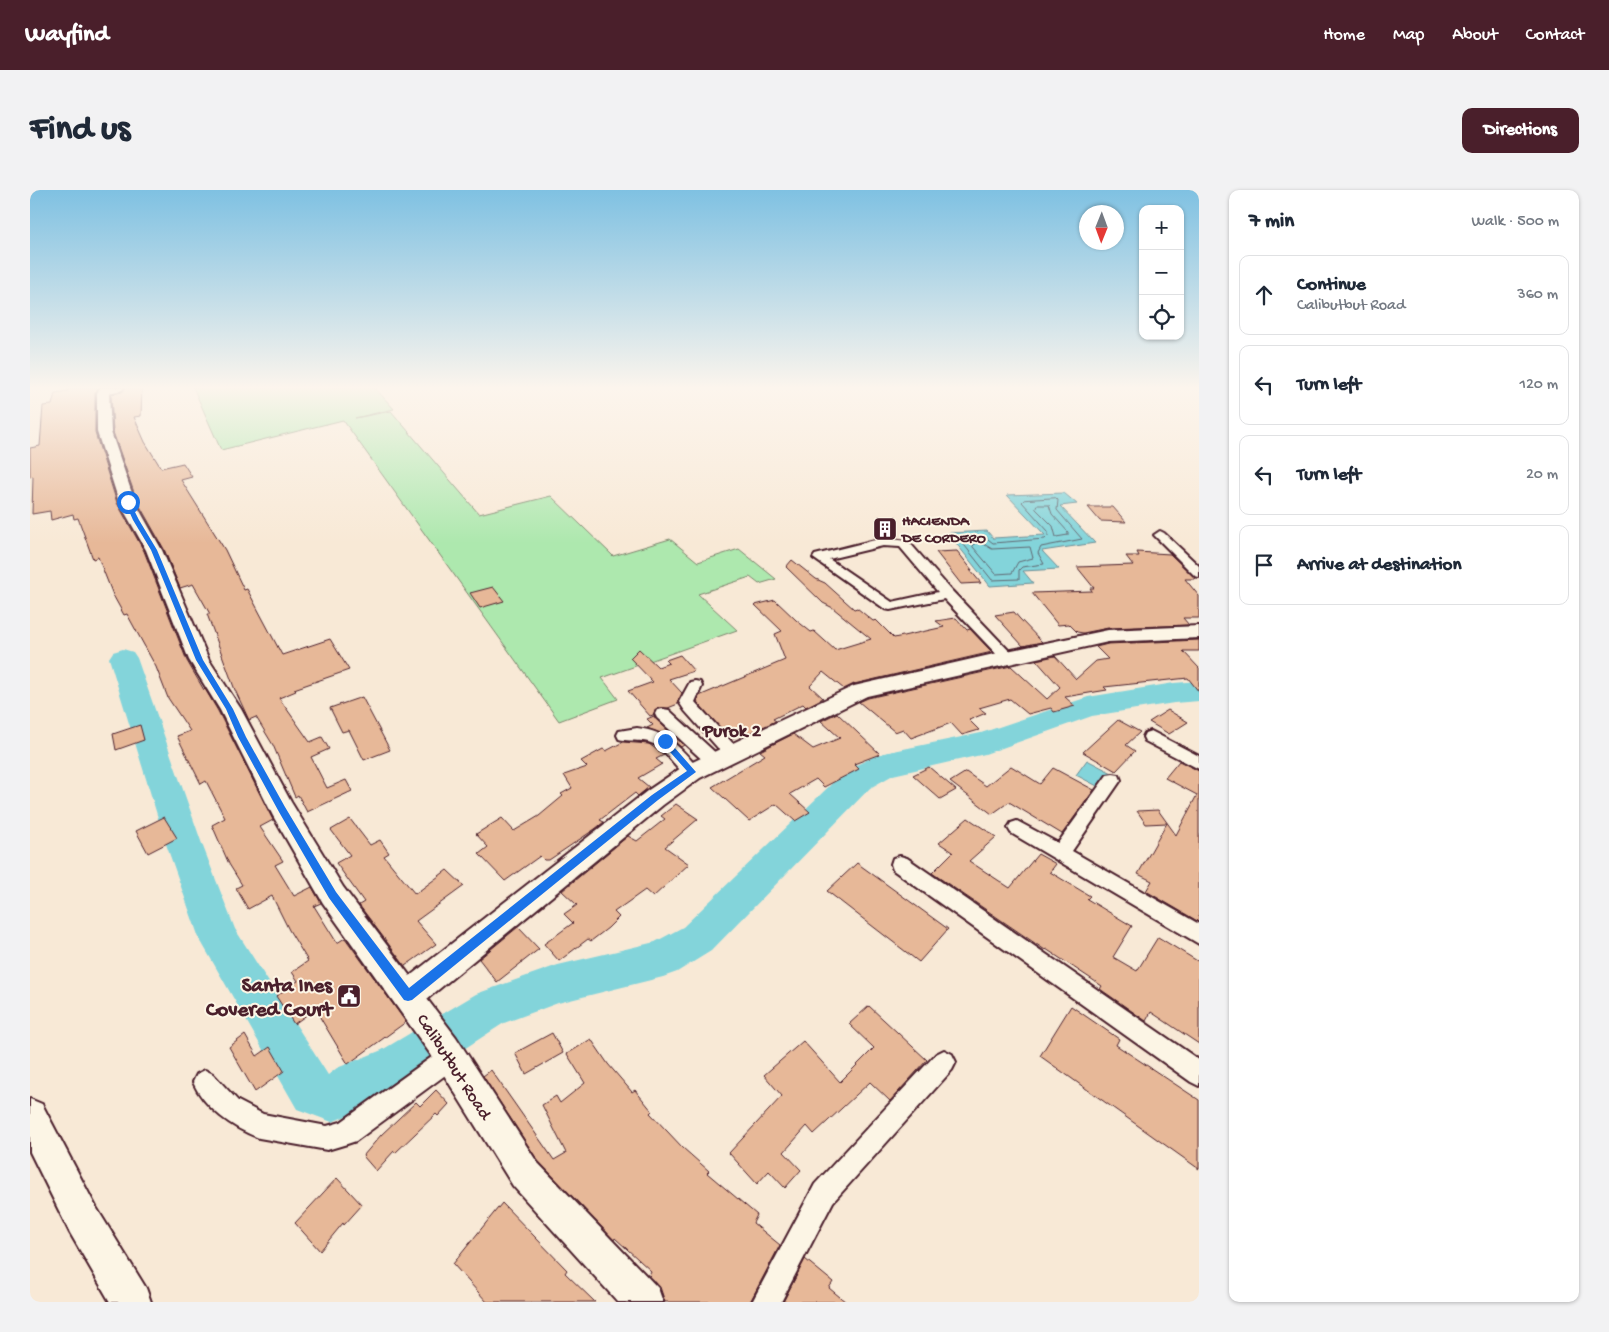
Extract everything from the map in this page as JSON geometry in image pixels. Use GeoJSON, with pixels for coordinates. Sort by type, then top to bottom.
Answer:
{"type":"FeatureCollection","features":[{"type":"Feature","properties":{"kind":"street","name":"Calibutbut Road"},"geometry":{"type":"LineString","coordinates":[[106,439],[128,502],[136,520],[154,550],[199,660],[230,709],[278,801],[333,895],[448,1053],[525,1174],[644,1302]]}},
{"type":"Feature","properties":{"kind":"street"},"geometry":{"type":"LineString","coordinates":[[1160,535],[1199,573]]}},
{"type":"Feature","properties":{"kind":"street"},"geometry":{"type":"LineString","coordinates":[[946,594],[890,606],[820,558],[883,542],[904,544],[946,594],[1007,656]]}},
{"type":"Feature","properties":{"kind":"street"},"geometry":{"type":"LineString","coordinates":[[414,1004],[655,798],[692,772],[723,756],[861,691],[1007,656],[1108,636],[1199,632]]}},
{"type":"Feature","properties":{"kind":"street"},"geometry":{"type":"LineString","coordinates":[[694,686],[687,702],[723,756]]}},
{"type":"Feature","properties":{"kind":"street"},"geometry":{"type":"LineString","coordinates":[[663,714],[723,756]]}},
{"type":"Feature","properties":{"kind":"street"},"geometry":{"type":"LineString","coordinates":[[625,735],[636,732],[651,734],[665,741],[692,772]]}},
{"type":"Feature","properties":{"kind":"street"},"geometry":{"type":"LineString","coordinates":[[1151,737],[1199,763]]}},
{"type":"Feature","properties":{"kind":"street"},"geometry":{"type":"LineString","coordinates":[[1061,853],[1113,780]]}},
{"type":"Feature","properties":{"kind":"street"},"geometry":{"type":"LineString","coordinates":[[1017,828],[1199,935]]}},
{"type":"Feature","properties":{"kind":"street"},"geometry":{"type":"LineString","coordinates":[[900,864],[1199,1074]]}},
{"type":"Feature","properties":{"kind":"street"},"geometry":{"type":"LineString","coordinates":[[205,1082],[230,1109],[259,1126],[327,1138],[347,1132],[448,1053]]}},
{"type":"Feature","properties":{"kind":"street"},"geometry":{"type":"LineString","coordinates":[[766,1302],[824,1193],[944,1062]]}},
{"type":"Feature","properties":{"kind":"street"},"geometry":{"type":"LineString","coordinates":[[30,1116],[83,1220],[132,1302]]}},
{"type":"Feature","properties":{"kind":"green space"},"geometry":{"type":"Polygon","coordinates":[[[216,439],[266,439],[221,450],[216,439]]]}},
{"type":"Feature","properties":{"kind":"green space"},"geometry":{"type":"Polygon","coordinates":[[[357,439],[415,439],[479,514],[551,496],[613,556],[670,539],[698,562],[739,549],[776,579],[759,584],[750,577],[698,594],[737,630],[602,678],[618,699],[559,721],[357,439]]]}},
{"type":"Feature","properties":{"kind":"water"},"geometry":{"type":"Polygon","coordinates":[[[1064,493],[1077,504],[1060,506],[1095,543],[1042,551],[1059,569],[1023,571],[1033,583],[990,586],[948,533],[987,531],[993,538],[1045,535],[1007,495],[1064,493]]]}},
{"type":"Feature","properties":{"kind":"water"},"geometry":{"type":"Polygon","coordinates":[[[1087,760],[1114,774],[1103,789],[1076,775],[1087,760]]]}},
{"type":"Feature","properties":{"kind":"building"},"geometry":{"type":"Polygon","coordinates":[[[41,439],[97,439],[117,503],[144,551],[187,661],[218,711],[273,820],[260,827],[283,861],[275,865],[294,896],[312,887],[321,903],[314,906],[337,943],[345,938],[406,1022],[348,1064],[315,1009],[294,1024],[276,996],[298,981],[292,972],[308,961],[289,930],[272,896],[248,909],[236,888],[242,885],[229,864],[212,825],[225,818],[206,781],[201,784],[177,736],[190,731],[168,698],[156,667],[127,614],[124,615],[113,595],[98,557],[93,559],[78,518],[74,519],[73,514],[51,520],[50,511],[32,514],[33,476],[30,477],[30,448],[40,446],[41,439]]]}},
{"type":"Feature","properties":{"kind":"building"},"geometry":{"type":"Polygon","coordinates":[[[115,439],[144,439],[161,468],[183,463],[192,477],[181,480],[225,550],[244,590],[247,589],[282,655],[330,639],[349,670],[294,689],[296,691],[279,698],[310,742],[322,737],[329,749],[311,757],[327,788],[346,780],[352,791],[307,812],[298,795],[295,797],[273,745],[256,717],[249,720],[235,690],[207,614],[210,614],[193,584],[180,588],[164,549],[137,501],[115,439]]]}},
{"type":"Feature","properties":{"kind":"building"},"geometry":{"type":"Polygon","coordinates":[[[1088,507],[1113,507],[1126,522],[1100,521],[1088,507]]]}},
{"type":"Feature","properties":{"kind":"building"},"geometry":{"type":"Polygon","coordinates":[[[957,551],[981,583],[961,584],[936,552],[957,551]]]}},
{"type":"Feature","properties":{"kind":"building"},"geometry":{"type":"Polygon","coordinates":[[[1137,552],[1170,554],[1194,577],[1195,579],[1185,579],[1199,596],[1199,618],[1183,618],[1189,625],[1108,628],[1083,633],[1077,632],[1069,624],[1058,625],[1032,593],[1092,591],[1090,588],[1094,588],[1077,567],[1133,565],[1126,556],[1139,556],[1137,552]]]}},
{"type":"Feature","properties":{"kind":"building"},"geometry":{"type":"Polygon","coordinates":[[[792,560],[816,579],[825,583],[854,609],[857,608],[873,621],[876,620],[894,638],[944,627],[936,621],[956,618],[967,630],[970,629],[992,652],[854,684],[844,689],[823,672],[810,686],[823,698],[806,707],[803,704],[773,719],[776,721],[743,736],[741,734],[731,739],[697,702],[699,696],[785,660],[775,634],[782,631],[755,605],[775,600],[796,620],[811,632],[814,631],[835,650],[871,639],[833,608],[823,603],[786,567],[792,560]]]}},
{"type":"Feature","properties":{"kind":"building"},"geometry":{"type":"Polygon","coordinates":[[[493,587],[504,601],[480,608],[470,593],[493,587]]]}},
{"type":"Feature","properties":{"kind":"building"},"geometry":{"type":"Polygon","coordinates":[[[1014,612],[1042,642],[1023,646],[995,615],[1014,612]]]}},
{"type":"Feature","properties":{"kind":"building"},"geometry":{"type":"Polygon","coordinates":[[[1199,640],[1199,651],[1183,651],[1199,668],[1199,692],[1188,678],[1104,687],[1107,690],[1065,697],[1075,706],[1054,712],[1051,708],[1028,714],[1010,699],[979,708],[986,713],[969,720],[979,730],[962,735],[951,723],[911,738],[903,729],[895,732],[859,702],[868,698],[1011,666],[1047,699],[1060,687],[1036,660],[1055,656],[1076,679],[1096,661],[1108,659],[1096,647],[1108,644],[1199,640]]]}},
{"type":"Feature","properties":{"kind":"building"},"geometry":{"type":"Polygon","coordinates":[[[639,649],[658,667],[669,663],[666,660],[680,655],[694,671],[669,679],[682,693],[678,704],[668,708],[657,708],[653,715],[650,716],[628,691],[653,682],[630,658],[639,649]]]}},
{"type":"Feature","properties":{"kind":"building"},"geometry":{"type":"Polygon","coordinates":[[[362,697],[390,750],[364,760],[349,730],[342,732],[330,708],[362,697]]]}},
{"type":"Feature","properties":{"kind":"building"},"geometry":{"type":"Polygon","coordinates":[[[1168,710],[1188,722],[1169,734],[1149,722],[1168,710]]]}},
{"type":"Feature","properties":{"kind":"building"},"geometry":{"type":"Polygon","coordinates":[[[837,713],[880,754],[854,764],[859,769],[824,787],[816,779],[790,794],[810,812],[795,821],[776,804],[749,821],[712,787],[765,755],[760,751],[793,734],[813,749],[840,738],[821,721],[837,713]]]}},
{"type":"Feature","properties":{"kind":"building"},"geometry":{"type":"Polygon","coordinates":[[[654,716],[684,745],[681,747],[665,735],[647,728],[653,725],[647,719],[654,716]]]}},
{"type":"Feature","properties":{"kind":"building"},"geometry":{"type":"Polygon","coordinates":[[[1118,720],[1140,732],[1126,745],[1135,751],[1116,771],[1083,752],[1118,720]]]}},
{"type":"Feature","properties":{"kind":"building"},"geometry":{"type":"Polygon","coordinates":[[[140,725],[144,740],[116,750],[113,734],[140,725]]]}},
{"type":"Feature","properties":{"kind":"building"},"geometry":{"type":"Polygon","coordinates":[[[623,742],[649,744],[664,755],[656,759],[662,764],[638,778],[649,787],[638,796],[635,793],[600,820],[604,822],[549,860],[544,860],[540,856],[505,881],[479,854],[488,847],[476,834],[502,818],[514,831],[539,816],[563,796],[561,794],[572,788],[564,775],[587,767],[581,761],[603,749],[606,751],[623,742]]]}},
{"type":"Feature","properties":{"kind":"building"},"geometry":{"type":"Polygon","coordinates":[[[1179,761],[1199,771],[1199,922],[1146,891],[1152,881],[1138,874],[1167,823],[1146,824],[1137,811],[1158,810],[1176,835],[1197,795],[1165,778],[1179,761]]]}},
{"type":"Feature","properties":{"kind":"building"},"geometry":{"type":"Polygon","coordinates":[[[1011,766],[1040,784],[1053,768],[1094,790],[1062,834],[1009,802],[992,814],[950,782],[966,772],[986,786],[1011,766]]]}},
{"type":"Feature","properties":{"kind":"building"},"geometry":{"type":"Polygon","coordinates":[[[929,767],[956,790],[940,799],[913,775],[929,767]]]}},
{"type":"Feature","properties":{"kind":"building"},"geometry":{"type":"Polygon","coordinates":[[[676,804],[698,819],[665,847],[689,864],[653,897],[645,890],[614,912],[619,917],[608,928],[591,941],[588,939],[559,961],[544,944],[573,923],[564,914],[577,905],[562,891],[628,836],[637,841],[665,819],[661,816],[676,804]]]}},
{"type":"Feature","properties":{"kind":"building"},"geometry":{"type":"Polygon","coordinates":[[[164,817],[177,838],[148,853],[136,831],[164,817]]]}},
{"type":"Feature","properties":{"kind":"building"},"geometry":{"type":"Polygon","coordinates":[[[968,818],[996,837],[969,861],[1010,888],[1038,854],[1056,864],[1050,872],[1090,896],[1087,899],[1132,926],[1113,957],[1137,971],[1158,937],[1199,962],[1199,1044],[1151,1012],[1146,1021],[1100,989],[1102,986],[1045,950],[932,873],[953,852],[939,843],[968,818]]]}},
{"type":"Feature","properties":{"kind":"building"},"geometry":{"type":"Polygon","coordinates":[[[350,819],[370,845],[380,840],[389,853],[384,856],[415,894],[447,870],[464,886],[416,921],[436,944],[405,966],[359,905],[364,902],[336,863],[350,855],[331,830],[350,819]]]}},
{"type":"Feature","properties":{"kind":"building"},"geometry":{"type":"Polygon","coordinates":[[[857,863],[948,929],[919,962],[827,891],[857,863]]]}},
{"type":"Feature","properties":{"kind":"building"},"geometry":{"type":"Polygon","coordinates":[[[518,927],[539,949],[497,982],[479,959],[518,927]]]}},
{"type":"Feature","properties":{"kind":"building"},"geometry":{"type":"Polygon","coordinates":[[[869,1006],[927,1060],[890,1101],[870,1082],[814,1134],[807,1126],[784,1152],[801,1170],[785,1188],[769,1171],[757,1184],[729,1153],[782,1096],[764,1075],[803,1041],[840,1082],[874,1048],[849,1024],[869,1006]]]}},
{"type":"Feature","properties":{"kind":"building"},"geometry":{"type":"Polygon","coordinates":[[[1071,1006],[1119,1039],[1116,1045],[1199,1100],[1199,1169],[1040,1056],[1071,1006]]]}},
{"type":"Feature","properties":{"kind":"building"},"geometry":{"type":"Polygon","coordinates":[[[552,1033],[563,1053],[526,1074],[515,1053],[552,1033]]]}},
{"type":"Feature","properties":{"kind":"building"},"geometry":{"type":"Polygon","coordinates":[[[245,1035],[257,1056],[270,1047],[284,1071],[255,1092],[229,1047],[245,1035]]]}},
{"type":"Feature","properties":{"kind":"building"},"geometry":{"type":"Polygon","coordinates":[[[591,1039],[608,1064],[632,1092],[635,1090],[652,1111],[650,1113],[683,1148],[709,1171],[707,1173],[757,1215],[753,1223],[780,1245],[750,1302],[665,1302],[660,1287],[649,1275],[651,1271],[615,1238],[614,1240],[538,1161],[483,1076],[491,1070],[554,1160],[566,1153],[542,1105],[556,1096],[560,1103],[585,1083],[567,1054],[591,1039]]]}},
{"type":"Feature","properties":{"kind":"building"},"geometry":{"type":"Polygon","coordinates":[[[436,1090],[449,1104],[395,1153],[394,1151],[376,1171],[363,1156],[381,1135],[416,1102],[420,1106],[436,1090]]]}},
{"type":"Feature","properties":{"kind":"building"},"geometry":{"type":"Polygon","coordinates":[[[337,1178],[362,1205],[344,1225],[343,1223],[320,1251],[295,1223],[337,1178]]]}},
{"type":"Feature","properties":{"kind":"building"},"geometry":{"type":"Polygon","coordinates":[[[502,1203],[567,1270],[565,1273],[595,1302],[487,1302],[453,1264],[502,1203]]]}},
{"type":"Feature","properties":{"kind":"building"},"geometry":{"type":"Polygon","coordinates":[[[805,1259],[833,1282],[829,1288],[846,1302],[783,1302],[805,1259]]]}},
{"type":"Feature","properties":{"kind":"waterway"},"geometry":{"type":"LineString","coordinates":[[123,658],[184,844],[219,938],[313,1093],[332,1099],[353,1084],[397,1066],[491,1008],[558,984],[663,959],[697,939],[858,779],[884,765],[985,743],[1088,707],[1174,693],[1199,691]]}},
{"type":"Feature","properties":{"kind":"place","name":"HACIENDA DE CORDERO"},"geometry":{"type":"Point","coordinates":[885,529]}},
{"type":"Feature","properties":{"kind":"place","name":"Santa Ines Covered Court"},"geometry":{"type":"Point","coordinates":[349,996]}},
{"type":"Feature","properties":{"kind":"district","name":"Purok 2"},"geometry":{"type":"Point","coordinates":[732,729]}},
{"type":"Feature","properties":{"kind":"route"},"geometry":{"type":"LineString","coordinates":[[128,502],[136,520],[154,550],[199,660],[230,709],[242,737],[282,809],[333,895],[408,996],[655,798],[692,772],[665,741]]}}]}
